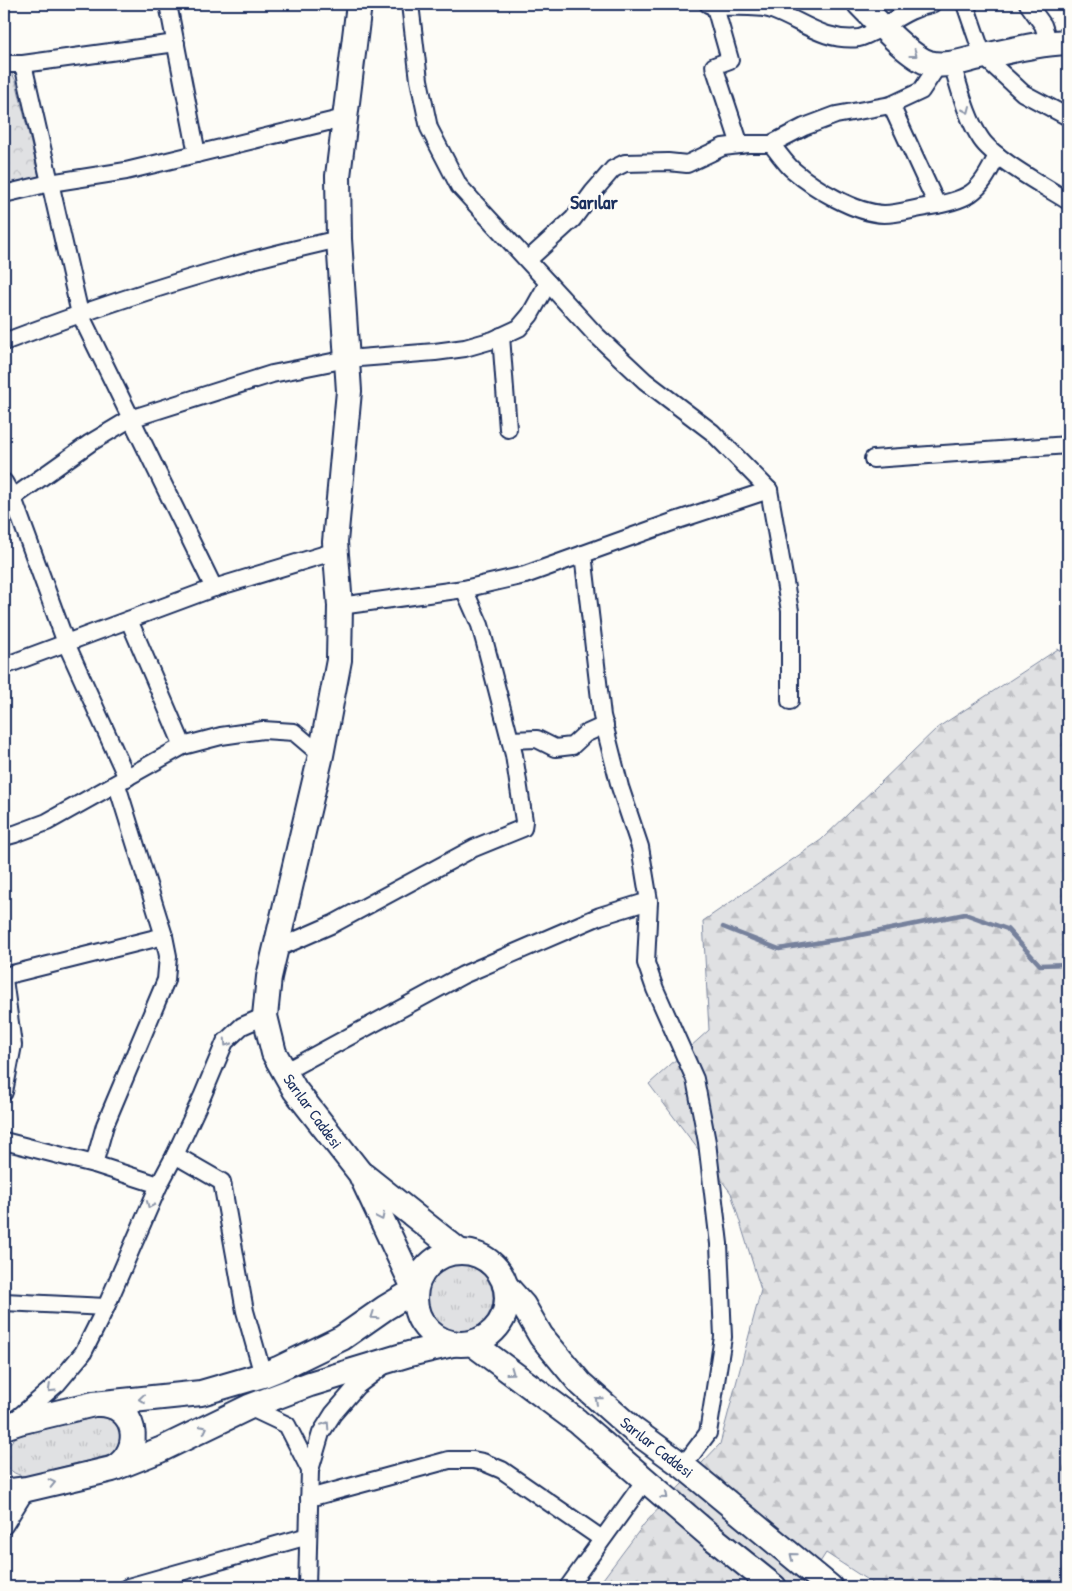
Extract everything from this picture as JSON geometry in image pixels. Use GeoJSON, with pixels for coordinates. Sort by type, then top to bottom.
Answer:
{"type":"FeatureCollection","features":[{"type":"Feature","properties":{"kind":"street"},"geometry":{"type":"LineString","coordinates":[[168,4],[197,154]]}},
{"type":"Feature","properties":{"kind":"street","name":"Sarılar Caddesi"},"geometry":{"type":"LineString","coordinates":[[359,4],[338,176],[339,239],[349,391],[335,542],[340,606],[339,660],[321,755],[269,977],[265,1016],[274,1053],[295,1090],[360,1173],[415,1290],[415,1304],[419,1318],[427,1330],[439,1339],[462,1343],[577,1421],[708,1534],[774,1587]]}},
{"type":"Feature","properties":{"kind":"street"},"geometry":{"type":"LineString","coordinates":[[410,4],[419,80],[429,128],[460,186],[595,334],[645,381],[712,432],[769,490],[790,611],[790,701]]}},
{"type":"Feature","properties":{"kind":"street"},"geometry":{"type":"LineString","coordinates":[[860,4],[916,56],[930,63],[945,64],[1059,42]]}},
{"type":"Feature","properties":{"kind":"street"},"geometry":{"type":"LineString","coordinates":[[740,145],[714,66],[730,60],[711,5],[771,9],[826,36],[860,38],[884,27],[907,12],[932,4]]}},
{"type":"Feature","properties":{"kind":"street"},"geometry":{"type":"LineString","coordinates":[[965,4],[983,56],[1023,93],[1068,117]]}},
{"type":"Feature","properties":{"kind":"street"},"geometry":{"type":"LineString","coordinates":[[1028,4],[1043,25],[1059,42]]}},
{"type":"Feature","properties":{"kind":"street"},"geometry":{"type":"LineString","coordinates":[[4,64],[23,64],[176,43]]}},
{"type":"Feature","properties":{"kind":"street"},"geometry":{"type":"LineString","coordinates":[[23,64],[80,314],[214,588]]}},
{"type":"Feature","properties":{"kind":"street"},"geometry":{"type":"LineString","coordinates":[[528,260],[573,219],[593,192],[614,169],[625,163],[668,162],[687,164],[723,147],[771,144],[804,127],[836,115],[891,105],[921,91],[945,64]]}},
{"type":"Feature","properties":{"kind":"street"},"geometry":{"type":"LineString","coordinates":[[945,64],[981,140],[997,155],[1068,201]]}},
{"type":"Feature","properties":{"kind":"street"},"geometry":{"type":"LineString","coordinates":[[891,105],[937,205]]}},
{"type":"Feature","properties":{"kind":"street"},"geometry":{"type":"LineString","coordinates":[[4,194],[126,171],[344,118]]}},
{"type":"Feature","properties":{"kind":"street"},"geometry":{"type":"LineString","coordinates":[[771,144],[793,170],[830,196],[857,209],[885,214],[959,200],[976,190],[987,177],[997,155]]}},
{"type":"Feature","properties":{"kind":"street"},"geometry":{"type":"LineString","coordinates":[[4,342],[80,314],[236,264],[339,239]]}},
{"type":"Feature","properties":{"kind":"street"},"geometry":{"type":"LineString","coordinates":[[9,501],[90,443],[130,419],[272,374],[347,360],[465,348],[501,336],[519,328],[530,315],[548,283]]}},
{"type":"Feature","properties":{"kind":"street"},"geometry":{"type":"LineString","coordinates":[[501,336],[508,429]]}},
{"type":"Feature","properties":{"kind":"street"},"geometry":{"type":"LineString","coordinates":[[873,459],[1068,445]]}},
{"type":"Feature","properties":{"kind":"street"},"geometry":{"type":"LineString","coordinates":[[4,482],[9,501],[122,782],[168,956],[166,980],[105,1125],[94,1164]]}},
{"type":"Feature","properties":{"kind":"street"},"geometry":{"type":"LineString","coordinates":[[340,606],[464,589],[525,575],[678,520],[769,490]]}},
{"type":"Feature","properties":{"kind":"street"},"geometry":{"type":"LineString","coordinates":[[4,666],[214,588],[336,551]]}},
{"type":"Feature","properties":{"kind":"street"},"geometry":{"type":"LineString","coordinates":[[583,554],[605,725],[620,787],[640,847],[649,901],[646,963],[655,989],[695,1079],[708,1142],[719,1244],[723,1337],[708,1433],[683,1466]]}},
{"type":"Feature","properties":{"kind":"street"},"geometry":{"type":"LineString","coordinates":[[276,949],[333,924],[474,848],[523,828],[524,821],[514,755],[482,634],[464,589]]}},
{"type":"Feature","properties":{"kind":"street"},"geometry":{"type":"LineString","coordinates":[[129,620],[183,746]]}},
{"type":"Feature","properties":{"kind":"street"},"geometry":{"type":"LineString","coordinates":[[510,740],[538,739],[555,748],[572,746],[585,734],[605,725]]}},
{"type":"Feature","properties":{"kind":"street"},"geometry":{"type":"LineString","coordinates":[[4,837],[47,822],[122,782],[183,746],[221,736],[263,730],[294,732],[321,755]]}},
{"type":"Feature","properties":{"kind":"street"},"geometry":{"type":"LineString","coordinates":[[284,1072],[464,975],[600,916],[649,901]]}},
{"type":"Feature","properties":{"kind":"street"},"geometry":{"type":"LineString","coordinates":[[4,1092],[13,1045],[4,977],[164,936]]}},
{"type":"Feature","properties":{"kind":"street"},"geometry":{"type":"LineString","coordinates":[[5,1427],[57,1384],[83,1353],[106,1307],[158,1185],[175,1155],[225,1042],[242,1026],[265,1016]]}},
{"type":"Feature","properties":{"kind":"street"},"geometry":{"type":"LineString","coordinates":[[4,1141],[94,1164],[158,1185]]}},
{"type":"Feature","properties":{"kind":"street"},"geometry":{"type":"LineString","coordinates":[[175,1155],[222,1182],[245,1311],[263,1375]]}},
{"type":"Feature","properties":{"kind":"street","name":"Sarılar Caddesi"},"geometry":{"type":"LineString","coordinates":[[360,1173],[460,1252],[474,1254],[488,1261],[498,1272],[505,1285],[523,1305],[542,1336],[580,1384],[631,1428],[683,1466],[830,1587]]}},
{"type":"Feature","properties":{"kind":"street"},"geometry":{"type":"LineString","coordinates":[[5,1427],[94,1404],[201,1393],[263,1375],[342,1338],[415,1290],[421,1276],[431,1263],[444,1255],[460,1252]]}},
{"type":"Feature","properties":{"kind":"street"},"geometry":{"type":"LineString","coordinates":[[10,1491],[112,1469],[160,1450],[249,1407],[310,1384],[409,1354],[485,1337],[496,1328],[504,1315],[507,1300],[505,1285]]}},
{"type":"Feature","properties":{"kind":"street"},"geometry":{"type":"LineString","coordinates":[[4,1302],[106,1307]]}},
{"type":"Feature","properties":{"kind":"street"},"geometry":{"type":"LineString","coordinates":[[308,1587],[310,1470],[321,1433],[333,1414],[357,1386],[389,1361]]}},
{"type":"Feature","properties":{"kind":"street"},"geometry":{"type":"LineString","coordinates":[[94,1404],[105,1404],[116,1408],[130,1424],[133,1434],[132,1445],[128,1455],[121,1464],[112,1469]]}},
{"type":"Feature","properties":{"kind":"street"},"geometry":{"type":"LineString","coordinates":[[249,1407],[287,1425],[310,1470]]}},
{"type":"Feature","properties":{"kind":"street"},"geometry":{"type":"LineString","coordinates":[[309,1498],[449,1460],[473,1460],[502,1470],[602,1538]]}},
{"type":"Feature","properties":{"kind":"street"},"geometry":{"type":"LineString","coordinates":[[568,1587],[646,1479]]}},
{"type":"Feature","properties":{"kind":"street"},"geometry":{"type":"LineString","coordinates":[[4,1481],[15,1488],[10,1491],[4,1525]]}},
{"type":"Feature","properties":{"kind":"street"},"geometry":{"type":"LineString","coordinates":[[4,1525],[10,1491]]}},
{"type":"Feature","properties":{"kind":"street"},"geometry":{"type":"LineString","coordinates":[[128,1587],[308,1536]]}},
{"type":"Feature","properties":{"kind":"green space"},"geometry":{"type":"Polygon","coordinates":[[[4,72],[11,72],[16,81],[39,177],[4,184],[4,72]]]}},
{"type":"Feature","properties":{"kind":"green space"},"geometry":{"type":"Polygon","coordinates":[[[1058,649],[1068,657],[1068,1587],[878,1587],[826,1553],[804,1587],[597,1587],[645,1523],[720,1444],[761,1290],[731,1193],[649,1084],[709,1030],[703,921],[821,840],[937,728],[1058,649]]]}},
{"type":"Feature","properties":{"kind":"green space"},"geometry":{"type":"Polygon","coordinates":[[[453,1265],[467,1265],[479,1270],[488,1279],[493,1291],[491,1311],[484,1322],[467,1331],[453,1331],[441,1326],[432,1317],[427,1305],[427,1291],[432,1279],[441,1270],[453,1265]]]}},
{"type":"Feature","properties":{"kind":"green space"},"geometry":{"type":"Polygon","coordinates":[[[101,1415],[114,1421],[120,1431],[119,1443],[110,1455],[26,1476],[12,1471],[8,1466],[6,1453],[8,1447],[18,1436],[101,1415]]]}},
{"type":"Feature","properties":{"kind":"waterway"},"geometry":{"type":"LineString","coordinates":[[723,927],[779,949],[846,938],[965,914],[1007,929],[1040,965],[1068,964]]}},
{"type":"Feature","properties":{"kind":"district","name":"Sarılar"},"geometry":{"type":"Point","coordinates":[594,202]}}]}
